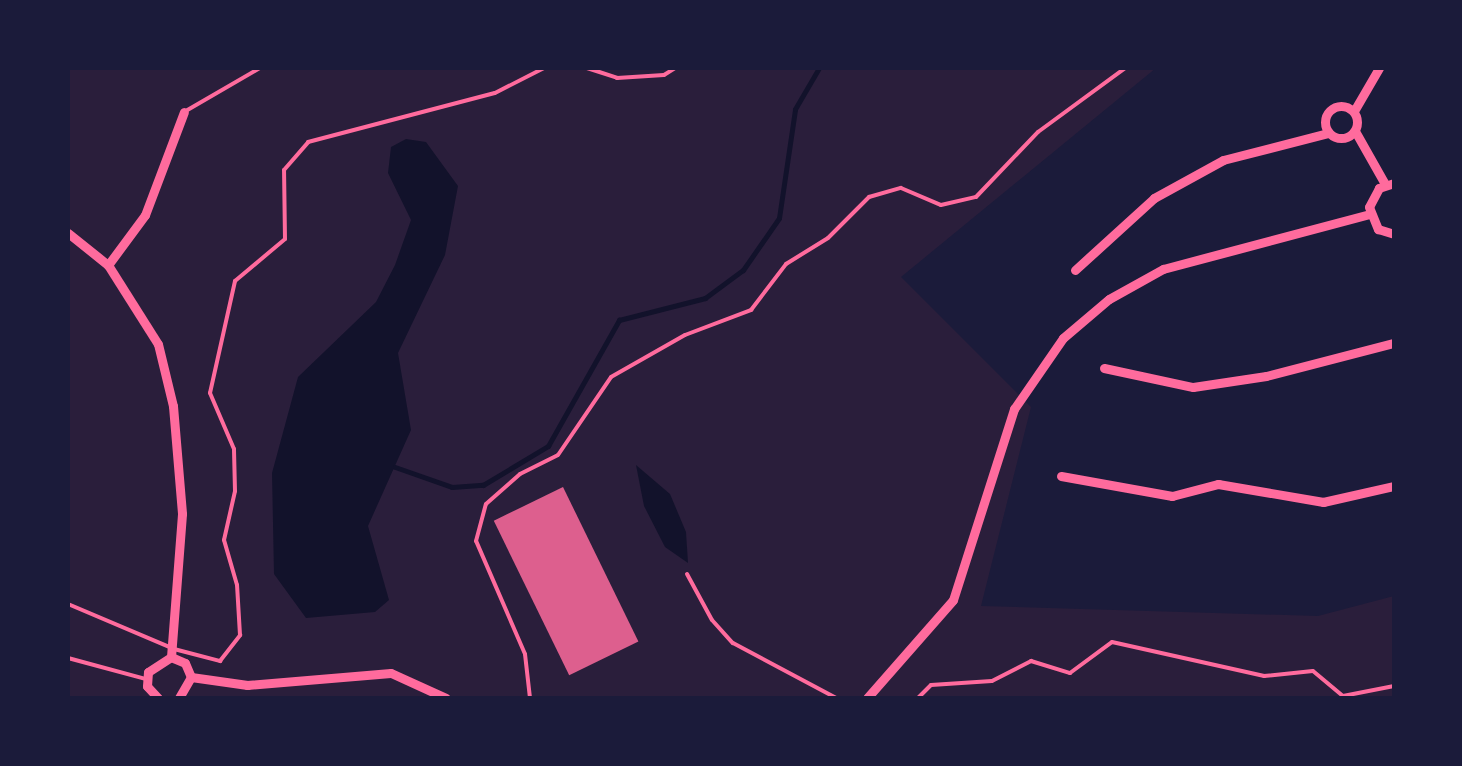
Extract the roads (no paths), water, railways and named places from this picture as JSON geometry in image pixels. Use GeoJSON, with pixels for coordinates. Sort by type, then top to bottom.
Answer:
{"type":"FeatureCollection","features":[{"type":"Feature","properties":{"kind":"street"},"geometry":{"type":"LineString","coordinates":[[1379,68],[1354,111],[1355,131],[1390,184],[1370,199],[1369,214],[1378,229],[1394,234]]}},
{"type":"Feature","properties":{"kind":"street"},"geometry":{"type":"LineString","coordinates":[[1328,132],[1324,122],[1332,108],[1354,111]]}},
{"type":"Feature","properties":{"kind":"street"},"geometry":{"type":"LineString","coordinates":[[108,265],[145,215],[184,112]]}},
{"type":"Feature","properties":{"kind":"street"},"geometry":{"type":"LineString","coordinates":[[1075,270],[1154,198],[1223,160],[1328,132],[1342,138],[1355,131]]}},
{"type":"Feature","properties":{"kind":"street"},"geometry":{"type":"LineString","coordinates":[[867,698],[953,600],[1014,409],[1064,338],[1109,299],[1163,269],[1369,214]]}},
{"type":"Feature","properties":{"kind":"street"},"geometry":{"type":"LineString","coordinates":[[68,233],[108,265],[158,344],[173,406],[182,514],[172,653]]}},
{"type":"Feature","properties":{"kind":"street"},"geometry":{"type":"LineString","coordinates":[[1104,368],[1193,387],[1266,376],[1394,343]]}},
{"type":"Feature","properties":{"kind":"street"},"geometry":{"type":"LineString","coordinates":[[1061,476],[1172,496],[1218,484],[1323,502],[1394,486]]}},
{"type":"Feature","properties":{"kind":"street"},"geometry":{"type":"LineString","coordinates":[[172,653],[185,663],[191,677]]}},
{"type":"Feature","properties":{"kind":"street"},"geometry":{"type":"LineString","coordinates":[[158,698],[146,679],[151,665],[172,653]]}},
{"type":"Feature","properties":{"kind":"street"},"geometry":{"type":"LineString","coordinates":[[191,677],[247,686],[391,673],[446,698]]}},
{"type":"Feature","properties":{"kind":"street"},"geometry":{"type":"LineString","coordinates":[[179,698],[191,677]]}},
{"type":"Feature","properties":{"kind":"lane"},"geometry":{"type":"LineString","coordinates":[[184,112],[260,68]]}},
{"type":"Feature","properties":{"kind":"lane"},"geometry":{"type":"LineString","coordinates":[[68,604],[172,653],[220,660],[240,635],[238,586],[224,540],[235,491],[234,449],[210,393],[235,281],[286,239],[284,170],[308,142],[495,92],[544,68]]}},
{"type":"Feature","properties":{"kind":"lane"},"geometry":{"type":"LineString","coordinates":[[587,68],[616,78],[664,75],[674,68]]}},
{"type":"Feature","properties":{"kind":"lane"},"geometry":{"type":"LineString","coordinates":[[530,698],[526,654],[476,540],[486,504],[520,474],[558,455],[611,377],[686,335],[750,310],[786,264],[828,238],[869,198],[901,188],[941,205],[976,197],[1038,132],[1125,68]]}},
{"type":"Feature","properties":{"kind":"lane"},"geometry":{"type":"LineString","coordinates":[[687,574],[712,620],[733,643],[836,698]]}},
{"type":"Feature","properties":{"kind":"lane"},"geometry":{"type":"LineString","coordinates":[[918,698],[932,685],[992,681],[1031,661],[1070,673],[1112,642],[1264,676],[1313,671],[1342,696],[1394,686]]}},
{"type":"Feature","properties":{"kind":"lane"},"geometry":{"type":"LineString","coordinates":[[68,658],[146,679]]}},
{"type":"Feature","properties":{"kind":"waterway"},"geometry":{"type":"LineString","coordinates":[[395,467],[452,487],[483,485],[548,446],[619,320],[705,298],[743,270],[779,218],[795,109],[819,68]]}}]}
